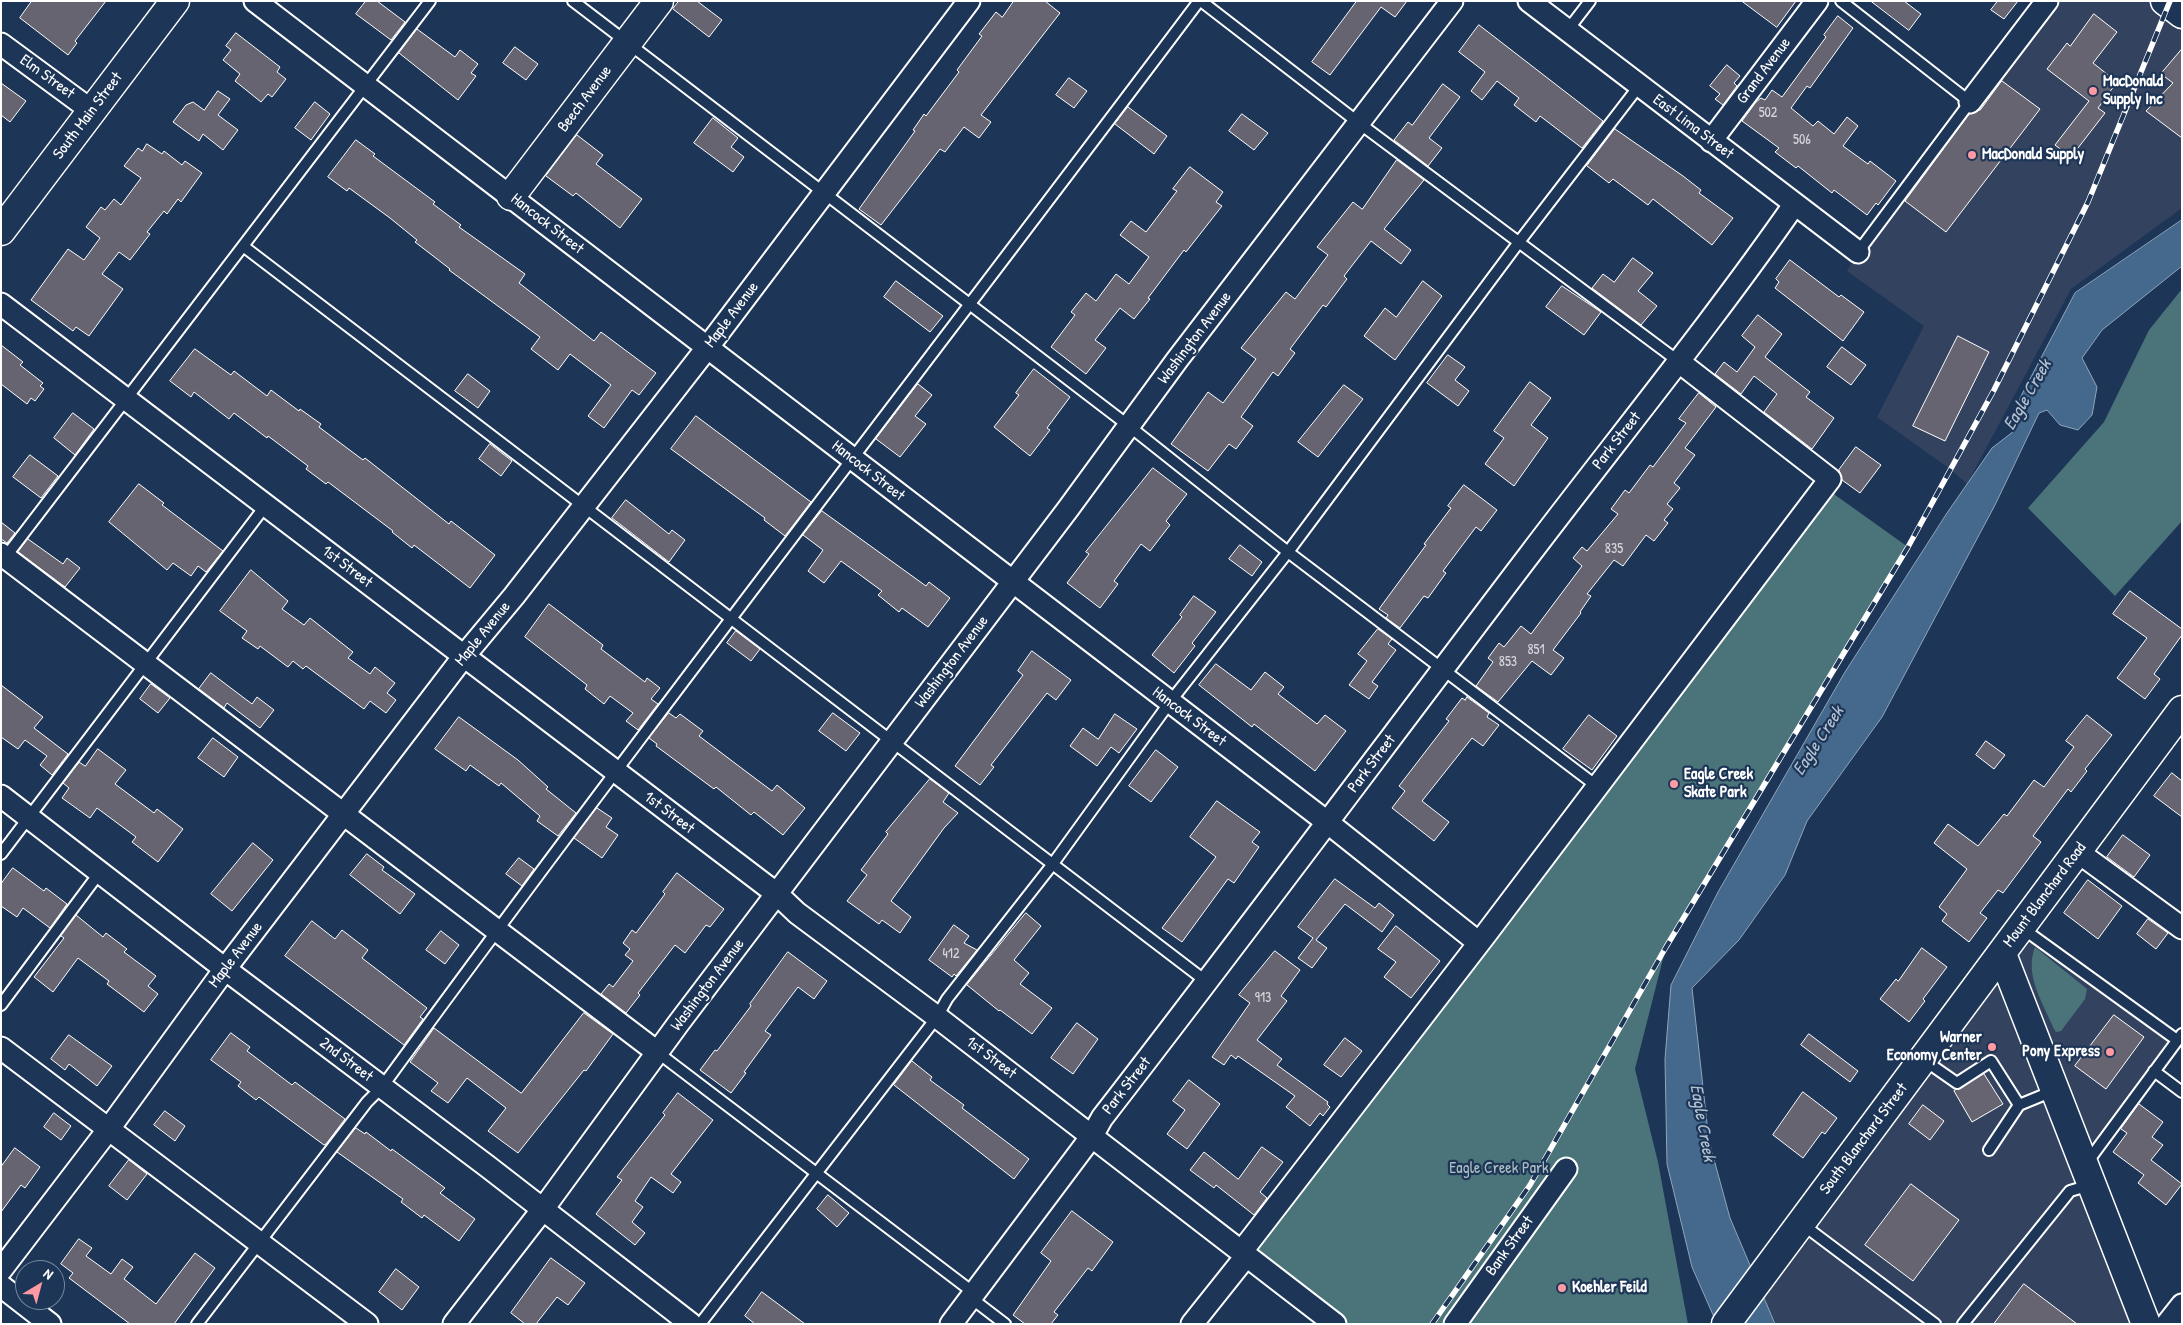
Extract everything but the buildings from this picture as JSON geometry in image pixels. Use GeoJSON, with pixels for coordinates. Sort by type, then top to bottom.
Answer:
{"type":"FeatureCollection","features":[{"type":"Feature","properties":{"kind":"main road","name":"South Main Street"},"geometry":{"type":"LineString","coordinates":[[1,231],[175,1]]}},
{"type":"Feature","properties":{"kind":"main road","name":"Beech Avenue"},"geometry":{"type":"LineString","coordinates":[[511,196],[659,1]]}},
{"type":"Feature","properties":{"kind":"main road"},"geometry":{"type":"LineString","coordinates":[[2166,1],[2182,14]]}},
{"type":"Feature","properties":{"kind":"main road","name":"Mount Blanchard Road"},"geometry":{"type":"LineString","coordinates":[[2146,1324],[2002,954],[2182,710]]}},
{"type":"Feature","properties":{"kind":"main road","name":"South Blanchard Street"},"geometry":{"type":"LineString","coordinates":[[1726,1324],[2002,954]]}},
{"type":"Feature","properties":{"kind":"street","name":"Hancock Street"},"geometry":{"type":"LineString","coordinates":[[255,1],[1328,822],[1479,943]]}},
{"type":"Feature","properties":{"kind":"street","name":"Maple Avenue"},"geometry":{"type":"LineString","coordinates":[[1,1270],[108,1130],[225,969],[464,656],[514,596],[707,348],[969,1]]}},
{"type":"Feature","properties":{"kind":"street","name":"Washington Avenue"},"geometry":{"type":"LineString","coordinates":[[454,1324],[1129,426],[1452,1]]}},
{"type":"Feature","properties":{"kind":"street","name":"East Lima Street"},"geometry":{"type":"LineString","coordinates":[[1529,1],[1858,252]]}},
{"type":"Feature","properties":{"kind":"street","name":"Grand Avenue"},"geometry":{"type":"LineString","coordinates":[[1711,141],[1817,1]]}},
{"type":"Feature","properties":{"kind":"street"},"geometry":{"type":"LineString","coordinates":[[1970,102],[2046,1]]}},
{"type":"Feature","properties":{"kind":"street","name":"Elm Street"},"geometry":{"type":"LineString","coordinates":[[1,44],[92,111]]}},
{"type":"Feature","properties":{"kind":"street","name":"Park Street"},"geometry":{"type":"LineString","coordinates":[[951,1324],[1092,1136],[1102,1118],[1678,361],[1794,204]]}},
{"type":"Feature","properties":{"kind":"street","name":"1st Street"},"geometry":{"type":"LineString","coordinates":[[1,304],[777,894],[797,913],[937,1017],[1335,1324]]}},
{"type":"Feature","properties":{"kind":"street"},"geometry":{"type":"LineString","coordinates":[[1192,1324],[1830,479],[1678,361]]}},
{"type":"Feature","properties":{"kind":"street"},"geometry":{"type":"LineString","coordinates":[[3,558],[657,1052]]}},
{"type":"Feature","properties":{"kind":"street","name":"2nd Street"},"geometry":{"type":"LineString","coordinates":[[1,796],[691,1324]]}},
{"type":"Feature","properties":{"kind":"street"},"geometry":{"type":"LineString","coordinates":[[2078,852],[2182,928]]}},
{"type":"Feature","properties":{"kind":"street"},"geometry":{"type":"LineString","coordinates":[[1,1048],[367,1324]]}},
{"type":"Feature","properties":{"kind":"street","name":"Bank Street"},"geometry":{"type":"LineString","coordinates":[[1455,1324],[1566,1168]]}},
{"type":"Feature","properties":{"kind":"street"},"geometry":{"type":"LineString","coordinates":[[1,1286],[50,1324]]}},
{"type":"Feature","properties":{"kind":"street"},"geometry":{"type":"LineString","coordinates":[[2167,1324],[2182,1305]]}},
{"type":"Feature","properties":{"kind":"lane"},"geometry":{"type":"LineString","coordinates":[[3,558],[127,400],[430,1]]}},
{"type":"Feature","properties":{"kind":"lane"},"geometry":{"type":"LineString","coordinates":[[573,1],[1129,426],[1288,552],[1598,787]]}},
{"type":"Feature","properties":{"kind":"lane"},"geometry":{"type":"LineString","coordinates":[[197,1324],[367,1102],[382,1087],[730,619],[971,305],[1200,1],[1359,123],[1678,361]]}},
{"type":"Feature","properties":{"kind":"lane"},"geometry":{"type":"LineString","coordinates":[[1567,31],[1590,1]]}},
{"type":"Feature","properties":{"kind":"lane"},"geometry":{"type":"LineString","coordinates":[[1841,1],[1970,102],[1858,252]]}},
{"type":"Feature","properties":{"kind":"lane"},"geometry":{"type":"LineString","coordinates":[[700,1324],[937,1017],[947,999],[1052,864],[1170,702],[1288,552],[1519,242],[1639,86]]}},
{"type":"Feature","properties":{"kind":"lane"},"geometry":{"type":"LineString","coordinates":[[244,246],[891,743],[1207,982]]}},
{"type":"Feature","properties":{"kind":"lane"},"geometry":{"type":"LineString","coordinates":[[1,854],[266,505]]}},
{"type":"Feature","properties":{"kind":"lane"},"geometry":{"type":"LineString","coordinates":[[1,1005],[100,872]]}},
{"type":"Feature","properties":{"kind":"lane"},"geometry":{"type":"LineString","coordinates":[[1963,1324],[2070,1191],[2088,1176],[2154,1071],[2179,1037],[2021,928]]}},
{"type":"Feature","properties":{"kind":"lane"},"geometry":{"type":"LineString","coordinates":[[657,1052],[817,1173],[972,1295],[1005,1324]]}},
{"type":"Feature","properties":{"kind":"lane"},"geometry":{"type":"LineString","coordinates":[[1924,1060],[1957,1083],[1991,1061],[2019,1105]]}},
{"type":"Feature","properties":{"kind":"lane"},"geometry":{"type":"LineString","coordinates":[[2154,1071],[2182,1092]]}},
{"type":"Feature","properties":{"kind":"lane"},"geometry":{"type":"LineString","coordinates":[[1989,1150],[2019,1105],[2055,1090]]}},
{"type":"Feature","properties":{"kind":"lane"},"geometry":{"type":"LineString","coordinates":[[1801,1223],[1935,1324]]}},
{"type":"Feature","properties":{"kind":"shaded area"},"geometry":{"type":"Polygon","coordinates":[[[2047,1],[2182,1],[2182,208],[2071,289],[1967,484],[1950,469],[1877,417],[1924,326],[1847,271],[1858,252],[2047,1]]]}},
{"type":"Feature","properties":{"kind":"shaded area"},"geometry":{"type":"Polygon","coordinates":[[[2021,928],[2177,1040],[2085,1166],[2146,1324],[1775,1324],[1761,1291],[2021,928]]]}},
{"type":"Feature","properties":{"kind":"green space"},"geometry":{"type":"Polygon","coordinates":[[[2182,289],[2182,521],[2115,596],[2028,508],[2104,422],[2149,330],[2182,289]]]}},
{"type":"Feature","properties":{"kind":"green space","name":"Eagle Creek Park"},"geometry":{"type":"Polygon","coordinates":[[[1824,487],[1908,547],[1666,947],[1635,1069],[1658,1162],[1688,1324],[1335,1324],[1242,1251],[1824,487]]]}},
{"type":"Feature","properties":{"kind":"green space"},"geometry":{"type":"Polygon","coordinates":[[[2035,947],[2087,989],[2085,999],[2061,1031],[2056,1032],[2054,1029],[2036,989],[2032,968],[2032,957],[2035,947]]]}},
{"type":"Feature","properties":{"kind":"water","name":"Eagle Creek"},"geometry":{"type":"Polygon","coordinates":[[[2182,220],[2182,266],[2102,330],[2082,358],[2097,387],[2092,415],[2078,430],[2060,425],[2047,410],[2039,413],[1995,505],[1882,717],[1807,821],[1785,875],[1739,940],[1692,988],[1709,1141],[1730,1218],[1775,1324],[1717,1324],[1692,1267],[1667,1164],[1665,1059],[1671,985],[1718,892],[1845,672],[1947,513],[1992,448],[2014,431],[2020,398],[2075,293],[2182,220]]]}},
{"type":"Feature","properties":{"kind":"railway"},"geometry":{"type":"LineString","coordinates":[[1432,1324],[1530,1185],[1666,947],[1908,547],[1994,390],[2088,202],[2170,1]]}},
{"type":"Feature","properties":{"kind":"place","name":"MacDonald Supply Inc"},"geometry":{"type":"Point","coordinates":[2093,91]}},
{"type":"Feature","properties":{"kind":"place","name":"MacDonald Supply"},"geometry":{"type":"Point","coordinates":[1972,155]}},
{"type":"Feature","properties":{"kind":"place","name":"Eagle Creek Skate Park"},"geometry":{"type":"Point","coordinates":[1674,784]}},
{"type":"Feature","properties":{"kind":"place","name":"Warner Economy Center"},"geometry":{"type":"Point","coordinates":[1992,1047]}},
{"type":"Feature","properties":{"kind":"place","name":"Pony Express"},"geometry":{"type":"Point","coordinates":[2110,1052]}},
{"type":"Feature","properties":{"kind":"place","name":"Koehler Feild"},"geometry":{"type":"Point","coordinates":[1562,1288]}}]}
